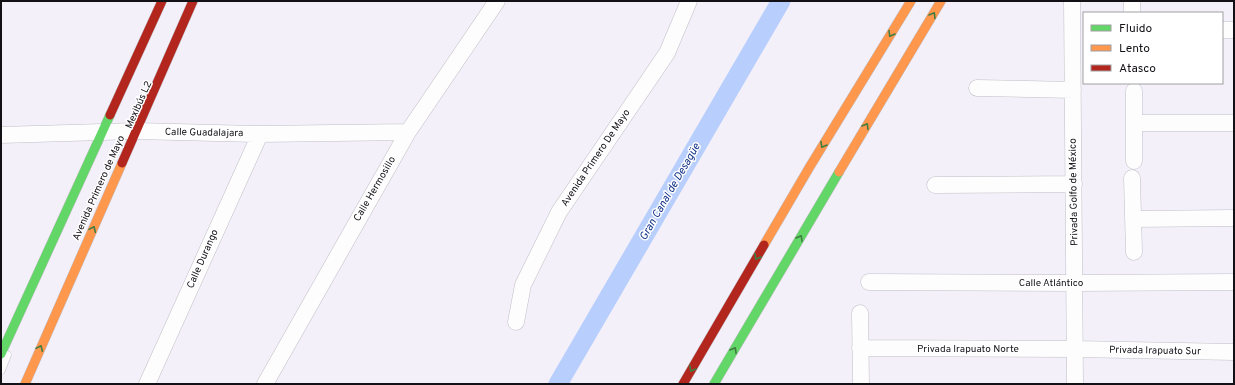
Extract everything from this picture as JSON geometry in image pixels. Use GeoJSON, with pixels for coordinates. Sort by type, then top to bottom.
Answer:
{"type":"FeatureCollection","features":[{"type":"Feature","properties":{"kind":"highway","name":"Avenida Primero de Mayo"},"geometry":{"type":"LineString","coordinates":[[1,354],[105,132],[162,1]]}},
{"type":"Feature","properties":{"kind":"highway","name":"Avenida Primero de Mayo"},"geometry":{"type":"LineString","coordinates":[[25,384],[132,131],[193,1]]}},
{"type":"Feature","properties":{"kind":"highway"},"geometry":{"type":"LineString","coordinates":[[683,384],[805,175],[912,1]]}},
{"type":"Feature","properties":{"kind":"highway"},"geometry":{"type":"LineString","coordinates":[[714,384],[941,1]]}},
{"type":"Feature","properties":{"kind":"street","name":"Calle Hermosillo"},"geometry":{"type":"LineString","coordinates":[[265,384],[408,132],[497,1]]}},
{"type":"Feature","properties":{"kind":"street","name":"Avenida Primero De Mayo"},"geometry":{"type":"LineString","coordinates":[[516,322],[522,285],[559,212],[667,53],[689,1]]}},
{"type":"Feature","properties":{"kind":"street","name":"Privada Golfo de México"},"geometry":{"type":"LineString","coordinates":[[1072,1],[1075,384]]}},
{"type":"Feature","properties":{"kind":"street"},"geometry":{"type":"LineString","coordinates":[[1132,1],[1132,12]]}},
{"type":"Feature","properties":{"kind":"street"},"geometry":{"type":"LineString","coordinates":[[1223,30],[1234,30]]}},
{"type":"Feature","properties":{"kind":"street"},"geometry":{"type":"LineString","coordinates":[[977,88],[1073,90]]}},
{"type":"Feature","properties":{"kind":"street"},"geometry":{"type":"LineString","coordinates":[[1134,91],[1134,161]]}},
{"type":"Feature","properties":{"kind":"street"},"geometry":{"type":"LineString","coordinates":[[1134,123],[1234,123]]}},
{"type":"Feature","properties":{"kind":"street","name":"Calle Guadalajara"},"geometry":{"type":"LineString","coordinates":[[1,135],[132,131],[260,134],[408,132]]}},
{"type":"Feature","properties":{"kind":"street","name":"Calle Durango"},"geometry":{"type":"LineString","coordinates":[[147,384],[260,134]]}},
{"type":"Feature","properties":{"kind":"street"},"geometry":{"type":"LineString","coordinates":[[1132,178],[1134,252]]}},
{"type":"Feature","properties":{"kind":"street"},"geometry":{"type":"LineString","coordinates":[[935,185],[1074,184]]}},
{"type":"Feature","properties":{"kind":"street"},"geometry":{"type":"LineString","coordinates":[[1133,219],[1234,218]]}},
{"type":"Feature","properties":{"kind":"street","name":"Calle Atlántico"},"geometry":{"type":"LineString","coordinates":[[869,282],[1234,282]]}},
{"type":"Feature","properties":{"kind":"street"},"geometry":{"type":"LineString","coordinates":[[860,312],[861,384]]}},
{"type":"Feature","properties":{"kind":"street","name":"Privada Irapuato Norte"},"geometry":{"type":"LineString","coordinates":[[860,348],[1075,349]]}},
{"type":"Feature","properties":{"kind":"street","name":"Privada Irapuato Sur"},"geometry":{"type":"LineString","coordinates":[[1075,349],[1234,352]]}},
{"type":"Feature","properties":{"kind":"lane","name":"Mexibús L2"},"geometry":{"type":"LineString","coordinates":[[1,370],[105,132],[167,1]]}},
{"type":"Feature","properties":{"kind":"lane","name":"Mexibús L2"},"geometry":{"type":"LineString","coordinates":[[64,276],[132,131],[186,1]]}},
{"type":"Feature","properties":{"kind":"waterway","name":"Gran Canal de Desagüe"},"geometry":{"type":"LineString","coordinates":[[558,384],[781,1]]}},
{"type":"Feature","properties":{"kind":"traffic: fast"},"geometry":{"type":"LineString","coordinates":[[1,354],[110,115]]}},
{"type":"Feature","properties":{"kind":"traffic: fast"},"geometry":{"type":"LineString","coordinates":[[714,384],[839,172]]}},
{"type":"Feature","properties":{"kind":"traffic: slow"},"geometry":{"type":"LineString","coordinates":[[764,245],[911,1]]}},
{"type":"Feature","properties":{"kind":"traffic: slow"},"geometry":{"type":"LineString","coordinates":[[839,172],[941,1]]}},
{"type":"Feature","properties":{"kind":"traffic: slow"},"geometry":{"type":"LineString","coordinates":[[25,384],[122,163]]}},
{"type":"Feature","properties":{"kind":"traffic: jam"},"geometry":{"type":"LineString","coordinates":[[110,115],[162,1]]}},
{"type":"Feature","properties":{"kind":"traffic: jam"},"geometry":{"type":"LineString","coordinates":[[122,163],[193,1]]}},
{"type":"Feature","properties":{"kind":"traffic: jam"},"geometry":{"type":"LineString","coordinates":[[683,384],[764,245]]}}]}
